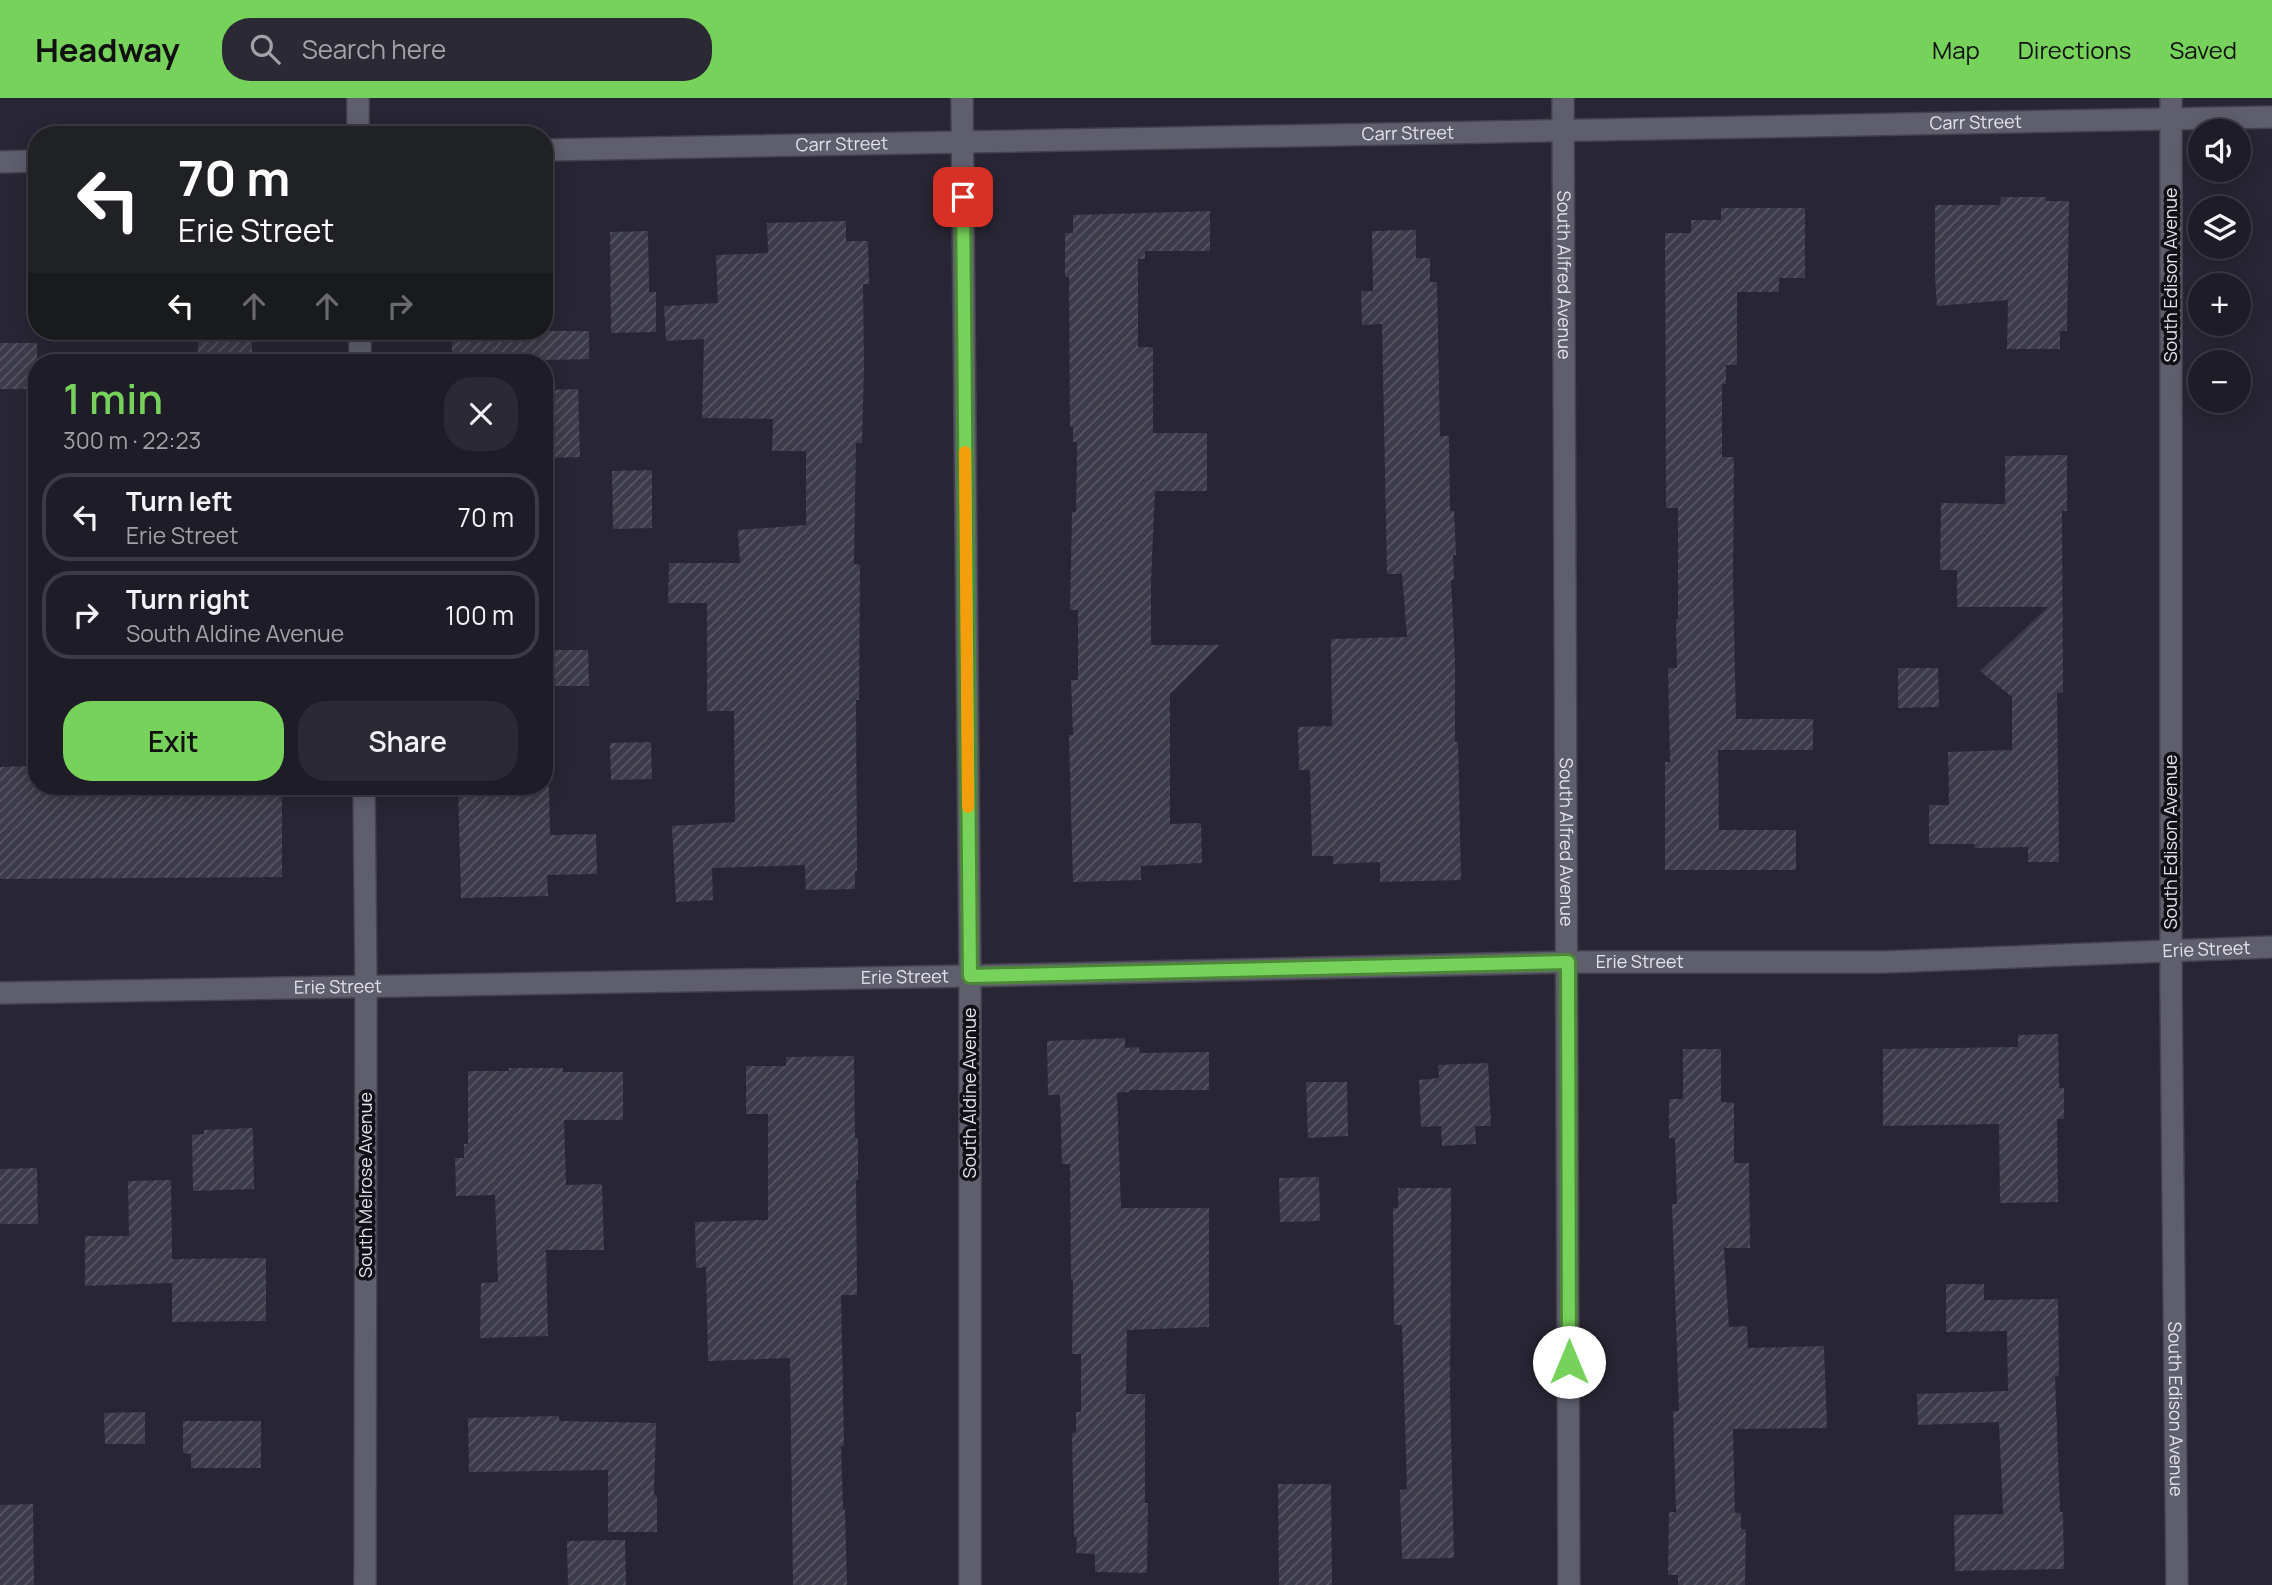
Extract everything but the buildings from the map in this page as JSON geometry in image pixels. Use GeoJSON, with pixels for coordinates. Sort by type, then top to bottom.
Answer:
{"type":"FeatureCollection","features":[{"type":"Feature","properties":{"kind":"street"},"geometry":{"type":"LineString","coordinates":[[358,98],[358,126]]}},
{"type":"Feature","properties":{"kind":"street","name":"South Aldine Avenue"},"geometry":{"type":"LineString","coordinates":[[962,98],[970,976],[970,1585]]}},
{"type":"Feature","properties":{"kind":"street","name":"South Alfred Avenue"},"geometry":{"type":"LineString","coordinates":[[1563,98],[1569,1585]]}},
{"type":"Feature","properties":{"kind":"street","name":"Carr Street"},"geometry":{"type":"LineString","coordinates":[[553,149],[1563,131],[2171,109],[2272,117]]}},
{"type":"Feature","properties":{"kind":"street","name":"South Edison Avenue"},"geometry":{"type":"LineString","coordinates":[[2171,109],[2171,951],[2177,1585]]}},
{"type":"Feature","properties":{"kind":"street"},"geometry":{"type":"LineString","coordinates":[[0,162],[28,161]]}},
{"type":"Feature","properties":{"kind":"street","name":"South Melrose Avenue"},"geometry":{"type":"LineString","coordinates":[[364,795],[365,1585]]}},
{"type":"Feature","properties":{"kind":"street","name":"Erie Street"},"geometry":{"type":"LineString","coordinates":[[0,993],[970,976],[1568,962],[1884,962],[2272,947]]}},
{"type":"Feature","properties":{"kind":"slow traffic"},"geometry":{"type":"LineString","coordinates":[[965,452],[968,807]]}},
{"type":"Feature","properties":{"kind":"route"},"geometry":{"type":"LineString","coordinates":[[963,197],[970,976],[1568,962],[1569,1362]]}}]}
